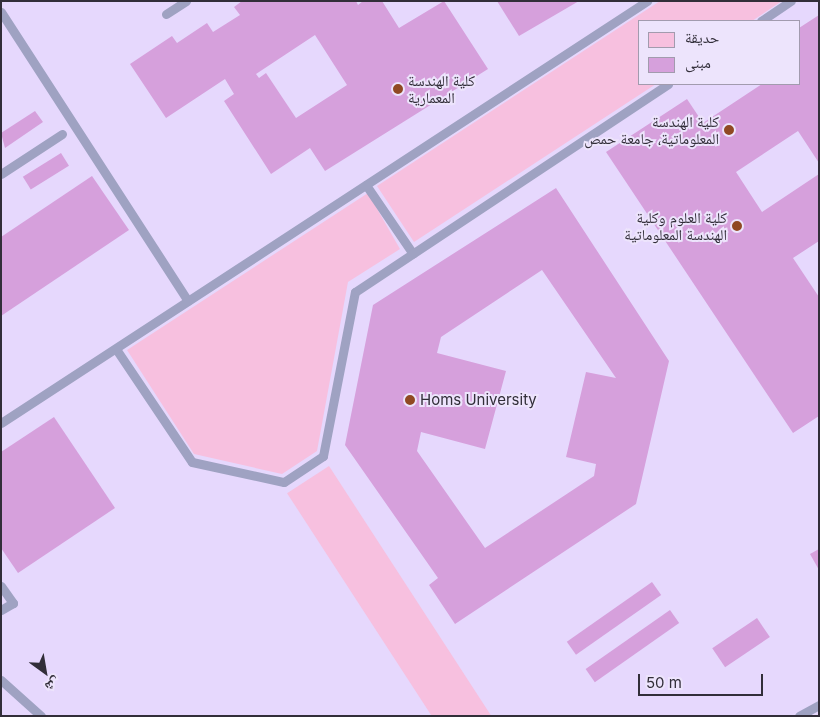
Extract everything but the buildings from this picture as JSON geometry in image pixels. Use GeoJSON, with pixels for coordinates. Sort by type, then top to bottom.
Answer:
{"type":"FeatureCollection","features":[{"type":"Feature","properties":{"kind":"lane"},"geometry":{"type":"LineString","coordinates":[[166,14],[186,1]]}},
{"type":"Feature","properties":{"kind":"lane"},"geometry":{"type":"LineString","coordinates":[[1,423],[647,1]]}},
{"type":"Feature","properties":{"kind":"lane"},"geometry":{"type":"LineString","coordinates":[[762,20],[791,1]]}},
{"type":"Feature","properties":{"kind":"lane"},"geometry":{"type":"LineString","coordinates":[[1,12],[188,301]]}},
{"type":"Feature","properties":{"kind":"lane"},"geometry":{"type":"LineString","coordinates":[[116,348],[192,462],[284,482],[323,456],[355,292],[666,85]]}},
{"type":"Feature","properties":{"kind":"lane"},"geometry":{"type":"LineString","coordinates":[[1,174],[62,134]]}},
{"type":"Feature","properties":{"kind":"lane"},"geometry":{"type":"LineString","coordinates":[[366,185],[413,254]]}},
{"type":"Feature","properties":{"kind":"lane"},"geometry":{"type":"LineString","coordinates":[[1,586],[13,603],[1,610]]}},
{"type":"Feature","properties":{"kind":"lane"},"geometry":{"type":"LineString","coordinates":[[1,680],[41,716]]}},
{"type":"Feature","properties":{"kind":"lane"},"geometry":{"type":"LineString","coordinates":[[799,716],[819,705]]}},
{"type":"Feature","properties":{"kind":"shaded area","name":"Homs University"},"geometry":{"type":"Polygon","coordinates":[[[1,1],[819,1],[819,716],[1,716],[1,1]]]}},
{"type":"Feature","properties":{"kind":"green space"},"geometry":{"type":"Polygon","coordinates":[[[660,1],[782,1],[754,20],[638,20],[638,85],[654,85],[414,242],[377,186],[660,1]]]}},
{"type":"Feature","properties":{"kind":"green space"},"geometry":{"type":"Polygon","coordinates":[[[368,193],[400,249],[348,282],[317,451],[282,474],[194,454],[127,350],[368,193]]]}},
{"type":"Feature","properties":{"kind":"green space"},"geometry":{"type":"Polygon","coordinates":[[[329,466],[491,716],[432,716],[287,493],[329,466]]]}},
{"type":"Feature","properties":{"kind":"place","name":"كلية الهندسة المعمارية"},"geometry":{"type":"Point","coordinates":[398,89]}},
{"type":"Feature","properties":{"kind":"place","name":"كلية الهندسة المعلوماتية، جامعة حمص"},"geometry":{"type":"Point","coordinates":[729,130]}},
{"type":"Feature","properties":{"kind":"place","name":"كلية العلوم وكلية الهندسة المعلوماتية"},"geometry":{"type":"Point","coordinates":[737,226]}},
{"type":"Feature","properties":{"kind":"place","name":"Homs University"},"geometry":{"type":"Point","coordinates":[410,400]}}]}
